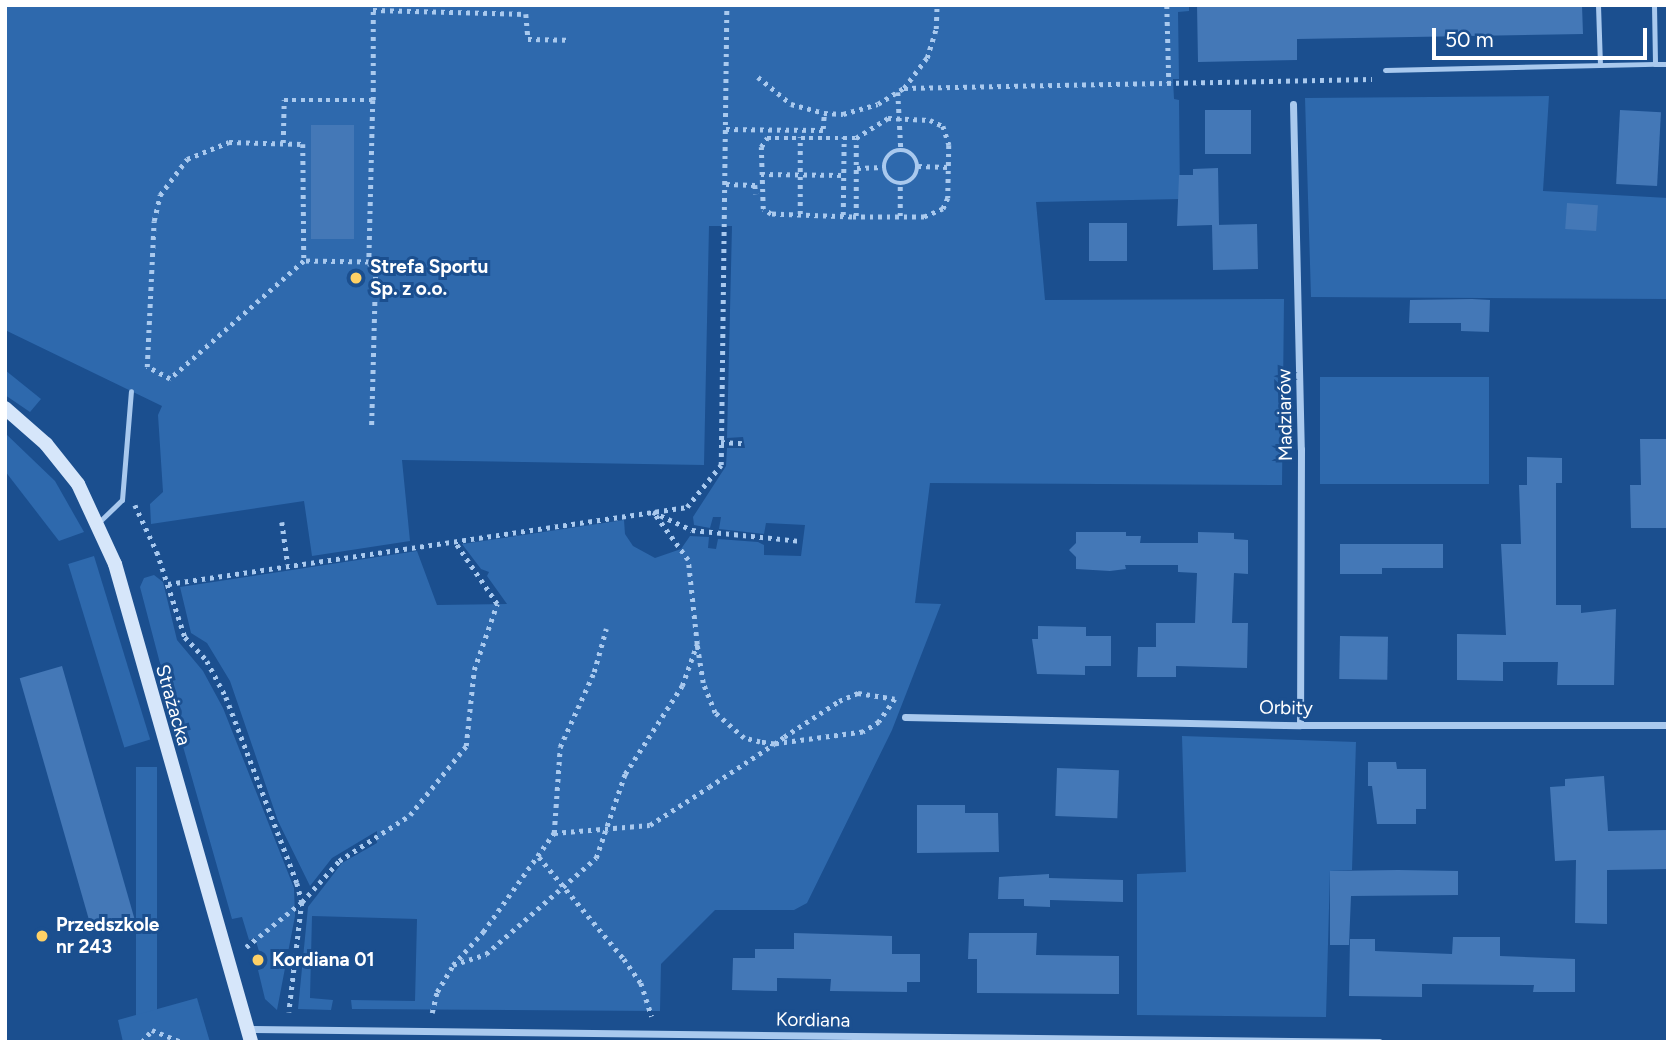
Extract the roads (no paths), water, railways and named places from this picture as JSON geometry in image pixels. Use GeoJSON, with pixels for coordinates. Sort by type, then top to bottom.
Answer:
{"type":"FeatureCollection","features":[{"type":"Feature","properties":{"kind":"street","name":"Madziarów"},"geometry":{"type":"LineString","coordinates":[[1293,104],[1301,449],[1300,725]]}},
{"type":"Feature","properties":{"kind":"street","name":"Strażacka"},"geometry":{"type":"LineString","coordinates":[[5,408],[54,454],[78,484],[115,564],[249,1036]]}},
{"type":"Feature","properties":{"kind":"street","name":"Orbity"},"geometry":{"type":"LineString","coordinates":[[905,717],[1300,725],[1668,725]]}},
{"type":"Feature","properties":{"kind":"street","name":"Kordiana"},"geometry":{"type":"LineString","coordinates":[[249,1036],[432,1031],[1379,1042]]}},
{"type":"Feature","properties":{"kind":"lane"},"geometry":{"type":"LineString","coordinates":[[1598,5],[1600,64]]}},
{"type":"Feature","properties":{"kind":"lane"},"geometry":{"type":"LineString","coordinates":[[1654,5],[1655,64]]}},
{"type":"Feature","properties":{"kind":"lane"},"geometry":{"type":"LineString","coordinates":[[1385,70],[1668,64]]}},
{"type":"Feature","properties":{"kind":"lane"},"geometry":{"type":"LineString","coordinates":[[98,523],[122,499],[131,391]]}},
{"type":"Feature","properties":{"kind":"place","name":"Strefa Sportu Sp. z o.o."},"geometry":{"type":"Point","coordinates":[356,278]}},
{"type":"Feature","properties":{"kind":"place","name":"Przedszkole nr 243"},"geometry":{"type":"Point","coordinates":[42,936]}},
{"type":"Feature","properties":{"kind":"place","name":"Kordiana 01"},"geometry":{"type":"Point","coordinates":[258,960]}}]}
